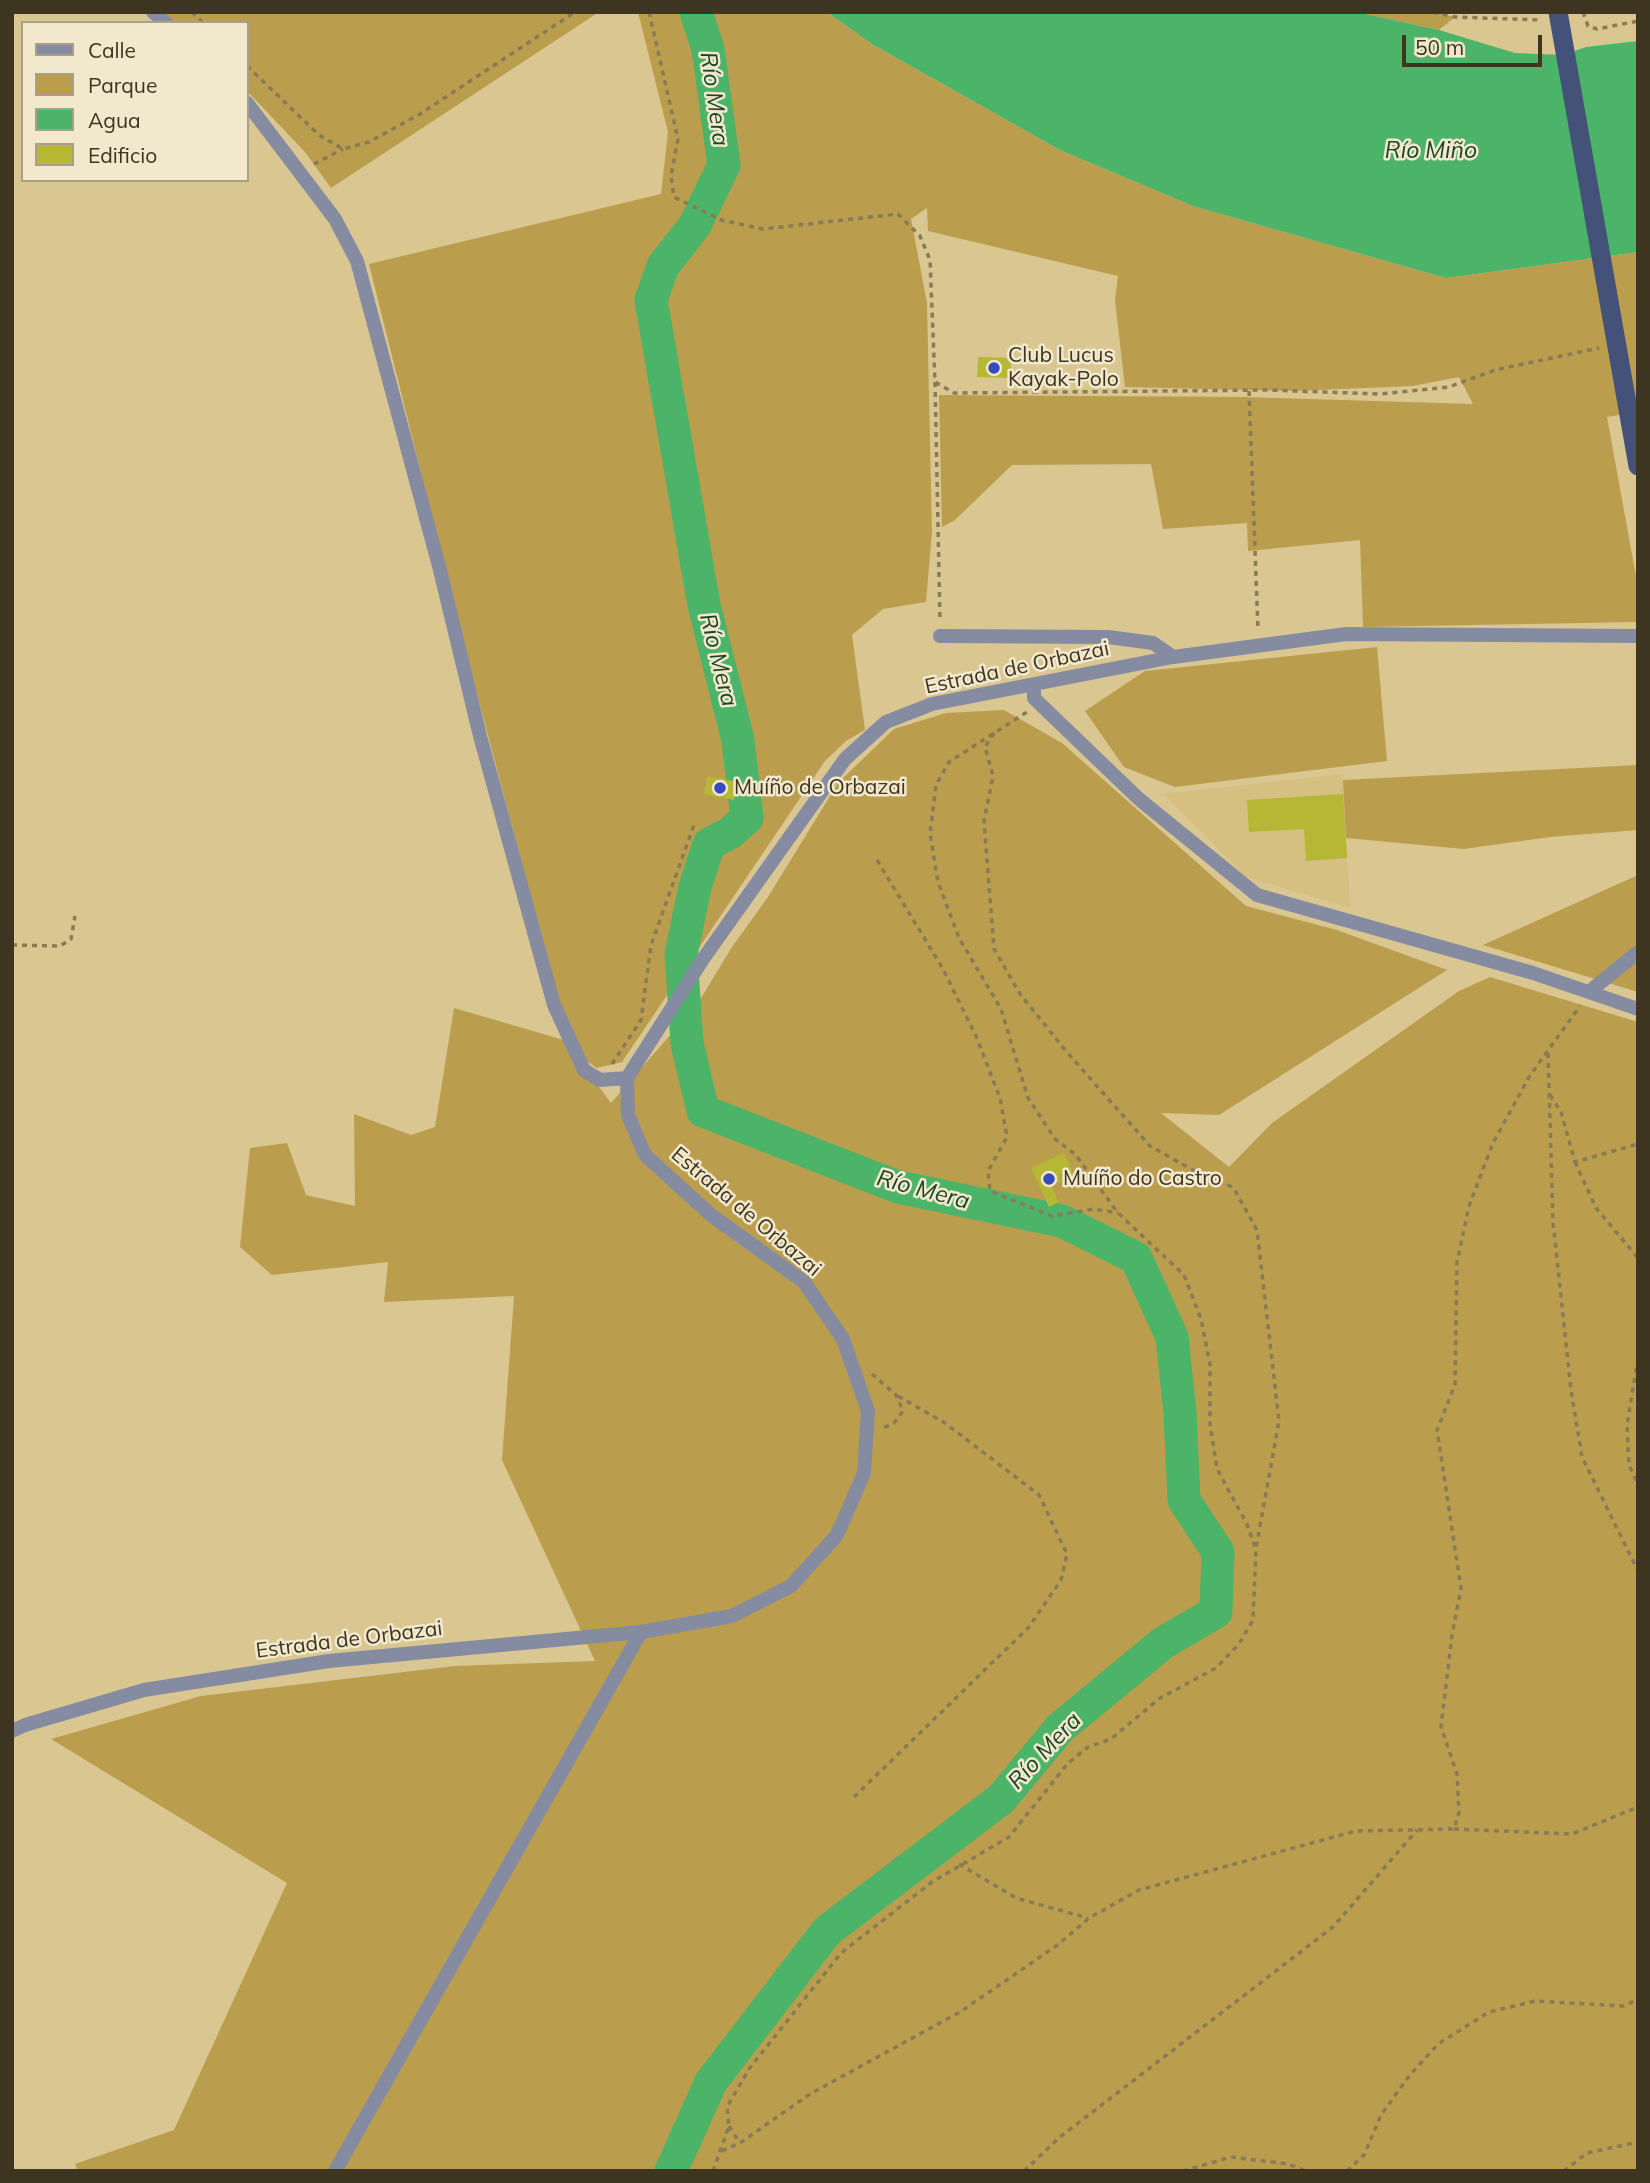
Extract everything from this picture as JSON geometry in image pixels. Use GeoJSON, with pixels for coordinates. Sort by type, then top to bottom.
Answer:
{"type":"FeatureCollection","features":[{"type":"Feature","properties":{"kind":"highway"},"geometry":{"type":"LineString","coordinates":[[1553,16],[1638,466]]}},
{"type":"Feature","properties":{"kind":"street"},"geometry":{"type":"LineString","coordinates":[[248,104],[335,219],[357,261],[554,1004],[584,1070],[600,1080],[627,1078]]}},
{"type":"Feature","properties":{"kind":"street","name":"Estrada de Orbazai"},"geometry":{"type":"LineString","coordinates":[[12,1731],[144,1690],[329,1661],[641,1632],[732,1616],[791,1586],[837,1535],[864,1473],[868,1411],[843,1339],[804,1282],[711,1215],[645,1155],[628,1115],[627,1078],[703,959],[845,759],[886,722],[932,704],[1173,657],[1346,634],[1638,635]]}},
{"type":"Feature","properties":{"kind":"street"},"geometry":{"type":"LineString","coordinates":[[940,636],[1108,637],[1153,643],[1173,657]]}},
{"type":"Feature","properties":{"kind":"street"},"geometry":{"type":"LineString","coordinates":[[1034,685],[1034,698],[1139,799],[1257,895],[1589,992],[1638,1009]]}},
{"type":"Feature","properties":{"kind":"street"},"geometry":{"type":"LineString","coordinates":[[1589,992],[1638,951]]}},
{"type":"Feature","properties":{"kind":"street"},"geometry":{"type":"LineString","coordinates":[[335,2171],[641,1632]]}},
{"type":"Feature","properties":{"kind":"path"},"geometry":{"type":"LineString","coordinates":[[300,172],[343,149],[369,142],[420,114],[575,12]]}},
{"type":"Feature","properties":{"kind":"path"},"geometry":{"type":"LineString","coordinates":[[649,12],[678,139],[671,176],[674,197],[720,220],[763,229],[898,214],[920,236],[930,260],[939,600]]}},
{"type":"Feature","properties":{"kind":"path"},"geometry":{"type":"LineString","coordinates":[[1433,12],[1455,17],[1553,16]]}},
{"type":"Feature","properties":{"kind":"path"},"geometry":{"type":"LineString","coordinates":[[1583,12],[1588,26]]}},
{"type":"Feature","properties":{"kind":"path"},"geometry":{"type":"LineString","coordinates":[[1580,24],[1597,29],[1638,21]]}},
{"type":"Feature","properties":{"kind":"path"},"geometry":{"type":"LineString","coordinates":[[248,67],[319,135],[343,149]]}},
{"type":"Feature","properties":{"kind":"path"},"geometry":{"type":"LineString","coordinates":[[935,382],[954,393],[1249,391],[1379,394],[1449,387],[1495,370],[1600,347]]}},
{"type":"Feature","properties":{"kind":"path"},"geometry":{"type":"LineString","coordinates":[[1249,391],[1258,645]]}},
{"type":"Feature","properties":{"kind":"path"},"geometry":{"type":"LineString","coordinates":[[1040,704],[949,762],[935,788],[930,834],[938,882],[959,938],[1001,1009],[1028,1098],[1055,1139],[1075,1154],[1118,1213],[1184,1275],[1201,1319],[1210,1364],[1210,1424],[1217,1469],[1247,1524],[1256,1550]]}},
{"type":"Feature","properties":{"kind":"path"},"geometry":{"type":"LineString","coordinates":[[713,2171],[729,2126],[727,2107],[749,2069],[841,1952],[959,1864],[1009,1837],[1068,1763],[1088,1747],[1111,1739],[1160,1698],[1216,1668],[1239,1644],[1253,1620],[1259,1519],[1279,1421],[1257,1230],[1233,1187],[1209,1179],[1150,1146],[1035,1013],[994,949],[984,821],[993,776],[985,747],[995,731]]}},
{"type":"Feature","properties":{"kind":"path"},"geometry":{"type":"LineString","coordinates":[[607,1079],[613,1061],[641,1020],[651,945],[695,822]]}},
{"type":"Feature","properties":{"kind":"path"},"geometry":{"type":"LineString","coordinates":[[877,860],[943,969],[976,1036],[1000,1098],[1007,1137],[988,1171],[990,1191],[1052,1216],[1094,1209],[1118,1213]]}},
{"type":"Feature","properties":{"kind":"path"},"geometry":{"type":"LineString","coordinates":[[12,945],[60,946],[71,939],[75,916]]}},
{"type":"Feature","properties":{"kind":"path"},"geometry":{"type":"LineString","coordinates":[[1454,1829],[1459,1812],[1457,1774],[1441,1727],[1452,1635],[1461,1588],[1437,1430],[1455,1385],[1457,1262],[1469,1206],[1493,1143],[1530,1077],[1589,992]]}},
{"type":"Feature","properties":{"kind":"path"},"geometry":{"type":"LineString","coordinates":[[1548,1052],[1553,1222],[1571,1390],[1583,1457],[1638,1571]]}},
{"type":"Feature","properties":{"kind":"path"},"geometry":{"type":"LineString","coordinates":[[1549,1093],[1561,1112],[1575,1162],[1595,1208],[1638,1258]]}},
{"type":"Feature","properties":{"kind":"path"},"geometry":{"type":"LineString","coordinates":[[1575,1162],[1638,1144]]}},
{"type":"Feature","properties":{"kind":"path"},"geometry":{"type":"LineString","coordinates":[[1638,1358],[1627,1425],[1629,1465],[1638,1485]]}},
{"type":"Feature","properties":{"kind":"path"},"geometry":{"type":"LineString","coordinates":[[854,1797],[1029,1626],[1061,1580],[1067,1554],[1039,1495],[945,1423],[896,1395]]}},
{"type":"Feature","properties":{"kind":"path"},"geometry":{"type":"LineString","coordinates":[[722,2151],[740,2143],[810,2094],[960,2012],[1059,1944],[1090,1918],[1139,1890],[1356,1831],[1454,1829],[1573,1833],[1638,1807]]}},
{"type":"Feature","properties":{"kind":"path"},"geometry":{"type":"LineString","coordinates":[[1024,2171],[1060,2137],[1333,1927],[1417,1830]]}},
{"type":"Feature","properties":{"kind":"path"},"geometry":{"type":"LineString","coordinates":[[959,1864],[1016,1898],[1090,1918]]}},
{"type":"Feature","properties":{"kind":"path"},"geometry":{"type":"LineString","coordinates":[[1348,2171],[1364,2155],[1381,2115],[1409,2076],[1438,2044],[1489,2012],[1535,2001],[1625,2006],[1638,1999]]}},
{"type":"Feature","properties":{"kind":"path"},"geometry":{"type":"LineString","coordinates":[[729,2126],[740,2143]]}},
{"type":"Feature","properties":{"kind":"path"},"geometry":{"type":"LineString","coordinates":[[1564,2171],[1587,2153],[1638,2142]]}},
{"type":"Feature","properties":{"kind":"path"},"geometry":{"type":"LineString","coordinates":[[1183,2171],[1231,2157],[1289,2164],[1306,2171]]}},
{"type":"Feature","properties":{"kind":"shaded area"},"geometry":{"type":"Polygon","coordinates":[[[1343,774],[1350,908],[1246,877],[1163,794],[1343,774]]]}},
{"type":"Feature","properties":{"kind":"green space"},"geometry":{"type":"Polygon","coordinates":[[[162,12],[599,12],[331,188],[305,152],[248,92],[248,21],[170,21],[162,12]]]}},
{"type":"Feature","properties":{"kind":"green space"},"geometry":{"type":"Polygon","coordinates":[[[638,12],[827,12],[872,44],[1060,150],[1193,206],[1446,278],[1638,252],[1638,412],[1607,417],[1638,587],[1638,622],[1363,627],[1360,540],[1248,551],[1247,523],[1163,529],[1151,464],[1012,465],[955,520],[942,527],[939,395],[1244,397],[1473,404],[1459,377],[1413,386],[1294,391],[1125,387],[1115,300],[1118,276],[928,231],[927,208],[911,219],[927,303],[932,532],[926,602],[883,609],[852,635],[865,730],[846,741],[825,761],[622,1062],[597,1068],[585,1060],[559,1003],[464,645],[369,264],[661,194],[668,132],[638,12]]]}},
{"type":"Feature","properties":{"kind":"green space"},"geometry":{"type":"Polygon","coordinates":[[[1357,12],[1433,12],[1455,17],[1439,30],[1357,12]]]}},
{"type":"Feature","properties":{"kind":"green space"},"geometry":{"type":"Polygon","coordinates":[[[1377,647],[1387,761],[1175,787],[1124,767],[1085,711],[1145,671],[1377,647]]]}},
{"type":"Feature","properties":{"kind":"green space"},"geometry":{"type":"Polygon","coordinates":[[[1004,710],[1062,743],[1246,906],[1337,930],[1447,970],[1219,1115],[1161,1113],[1229,1167],[1272,1123],[1459,991],[1490,977],[1638,1022],[1638,2171],[78,2171],[75,2164],[174,2130],[287,1883],[51,1739],[201,1696],[455,1666],[595,1661],[502,1460],[514,1296],[384,1302],[388,1262],[272,1275],[240,1247],[250,1148],[287,1143],[306,1195],[355,1206],[354,1114],[411,1135],[435,1127],[454,1008],[564,1040],[611,1103],[698,1003],[732,947],[768,897],[838,783],[894,729],[946,713],[1004,710]]]}},
{"type":"Feature","properties":{"kind":"green space"},"geometry":{"type":"Polygon","coordinates":[[[1638,765],[1638,830],[1550,837],[1464,849],[1346,838],[1343,780],[1638,765]]]}},
{"type":"Feature","properties":{"kind":"green space"},"geometry":{"type":"Polygon","coordinates":[[[1638,875],[1638,992],[1483,945],[1638,875]]]}},
{"type":"Feature","properties":{"kind":"water","name":"Río Miño"},"geometry":{"type":"Polygon","coordinates":[[[827,12],[1357,12],[1439,30],[1515,53],[1563,55],[1586,47],[1638,41],[1638,252],[1446,278],[1193,206],[1060,150],[872,44],[827,12]]]}},
{"type":"Feature","properties":{"kind":"building","name":"Club Lucus Kayak-Polo"},"geometry":{"type":"Polygon","coordinates":[[[978,357],[1011,358],[1011,378],[977,377],[978,357]]]}},
{"type":"Feature","properties":{"kind":"building","name":"Muíño de Orbazai"},"geometry":{"type":"Polygon","coordinates":[[[707,776],[737,782],[734,800],[704,794],[707,776]]]}},
{"type":"Feature","properties":{"kind":"building"},"geometry":{"type":"Polygon","coordinates":[[[1343,794],[1347,858],[1306,861],[1304,829],[1249,832],[1247,800],[1343,794]]]}},
{"type":"Feature","properties":{"kind":"building","name":"Muíño do Castro"},"geometry":{"type":"Polygon","coordinates":[[[1064,1153],[1074,1175],[1068,1178],[1065,1172],[1059,1175],[1061,1181],[1051,1185],[1059,1202],[1049,1207],[1031,1168],[1064,1153]]]}},
{"type":"Feature","properties":{"kind":"waterway","name":"Río Mera"},"geometry":{"type":"LineString","coordinates":[[671,2171],[711,2082],[827,1931],[1001,1799],[1060,1728],[1163,1643],[1216,1612],[1218,1552],[1184,1500],[1180,1413],[1172,1337],[1136,1258],[1062,1221],[898,1187],[703,1111],[687,1043],[681,954],[695,887],[709,844],[730,833],[747,818],[738,740],[704,605],[651,300],[663,266],[695,225],[724,165],[708,49],[696,12]]}},
{"type":"Feature","properties":{"kind":"place","name":"Club Lucus Kayak-Polo"},"geometry":{"type":"Point","coordinates":[994,368]}},
{"type":"Feature","properties":{"kind":"place","name":"Muíño de Orbazai"},"geometry":{"type":"Point","coordinates":[720,788]}},
{"type":"Feature","properties":{"kind":"place","name":"Muíño do Castro"},"geometry":{"type":"Point","coordinates":[1049,1179]}}]}
